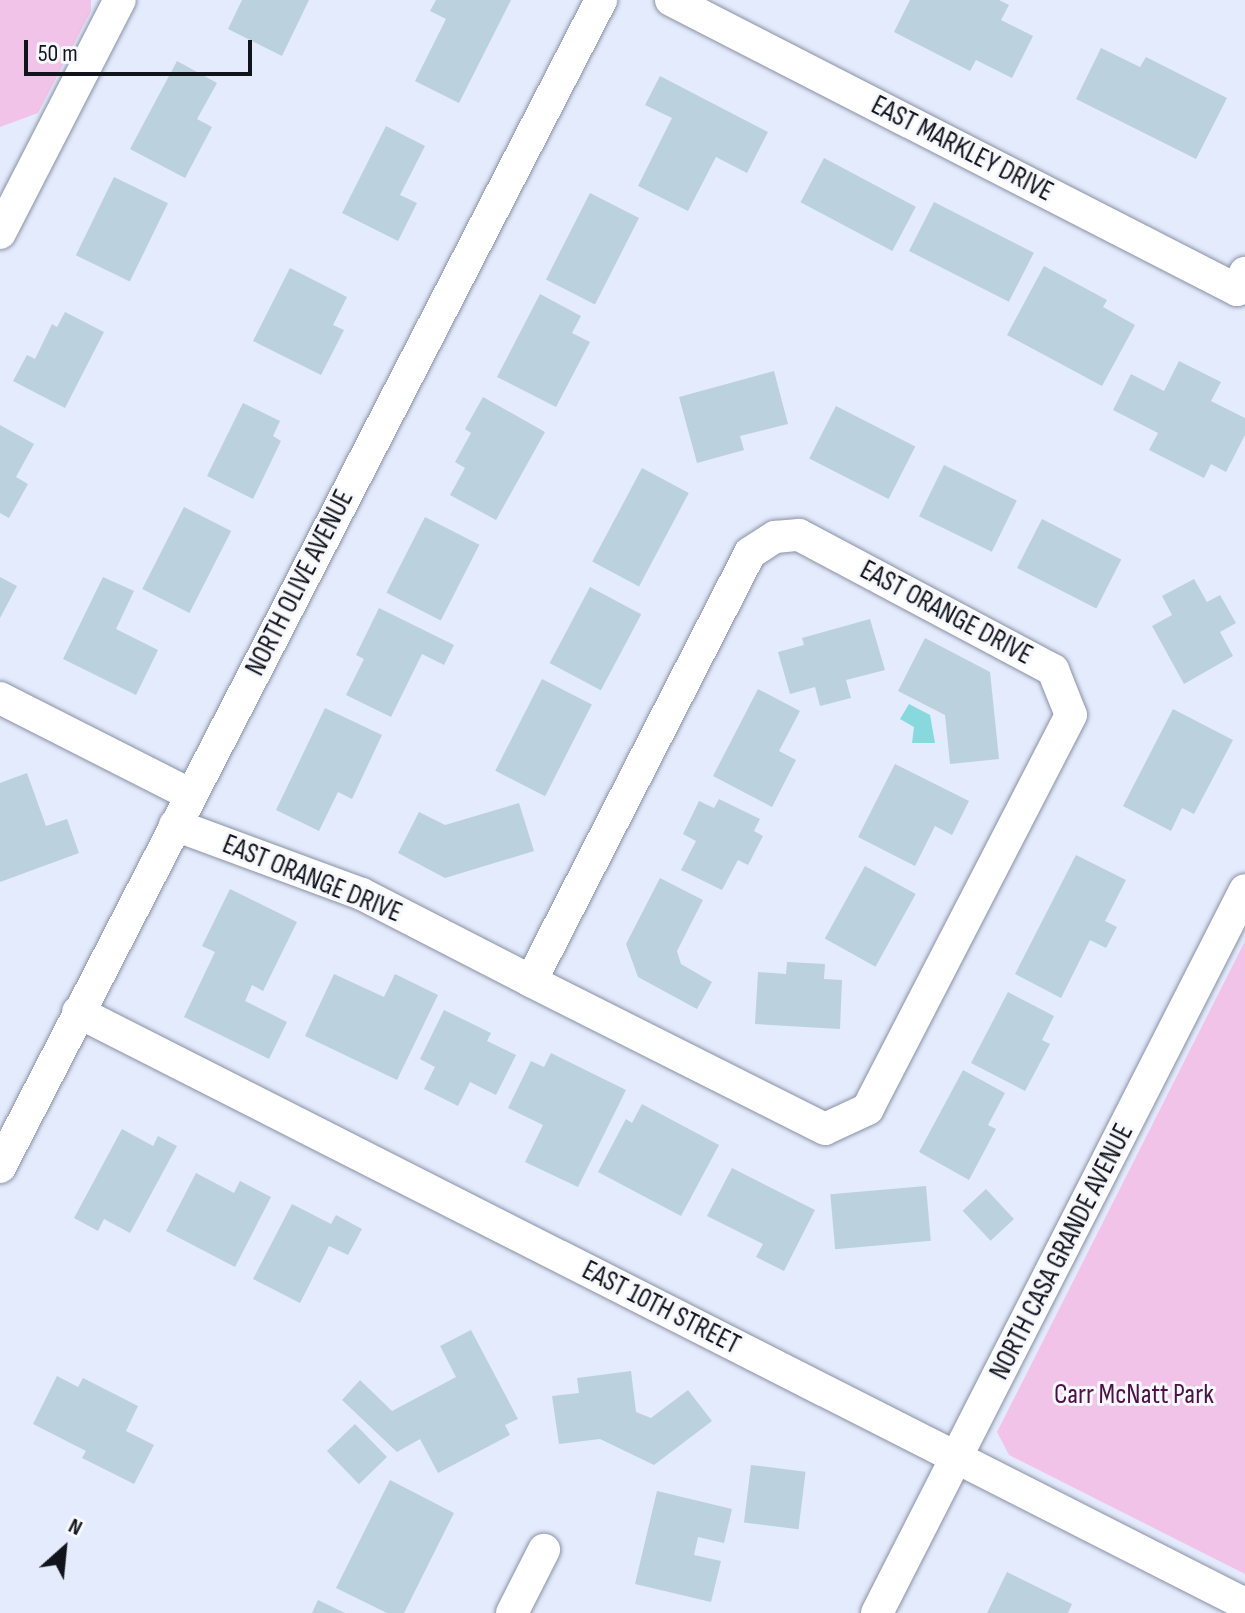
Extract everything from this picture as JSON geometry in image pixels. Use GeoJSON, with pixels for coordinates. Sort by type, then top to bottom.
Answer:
{"type":"FeatureCollection","features":[{"type":"Feature","properties":{"kind":"street"},"geometry":{"type":"LineString","coordinates":[[0,233],[12,178],[120,0]]}},
{"type":"Feature","properties":{"kind":"street","name":"NORTH OLIVE AVENUE"},"geometry":{"type":"LineString","coordinates":[[0,1167],[601,0]]}},
{"type":"Feature","properties":{"kind":"street","name":"EAST MARKLEY DRIVE"},"geometry":{"type":"LineString","coordinates":[[671,0],[1237,290],[1245,273]]}},
{"type":"Feature","properties":{"kind":"street","name":"EAST ORANGE DRIVE"},"geometry":{"type":"LineString","coordinates":[[175,825],[362,894],[531,981],[825,1129],[868,1109],[1071,715],[1053,670],[799,535],[775,537],[750,553],[531,981]]}},
{"type":"Feature","properties":{"kind":"street"},"geometry":{"type":"LineString","coordinates":[[0,698],[191,795]]}},
{"type":"Feature","properties":{"kind":"street","name":"NORTH CASA GRANDE AVENUE"},"geometry":{"type":"LineString","coordinates":[[877,1613],[1245,890]]}},
{"type":"Feature","properties":{"kind":"street","name":"EAST 10TH STREET"},"geometry":{"type":"LineString","coordinates":[[78,1012],[1245,1604]]}},
{"type":"Feature","properties":{"kind":"street"},"geometry":{"type":"LineString","coordinates":[[512,1613],[544,1550]]}},
{"type":"Feature","properties":{"kind":"green space"},"geometry":{"type":"Polygon","coordinates":[[[0,0],[91,0],[91,11],[38,113],[0,127],[0,0]]]}},
{"type":"Feature","properties":{"kind":"green space","name":"Carr McNatt Park"},"geometry":{"type":"Polygon","coordinates":[[[1245,941],[1245,1574],[1009,1455],[997,1432],[1245,941]]]}},
{"type":"Feature","properties":{"kind":"shaded area"},"geometry":{"type":"Polygon","coordinates":[[[909,704],[930,715],[935,743],[912,743],[914,727],[900,719],[909,704]]]}},
{"type":"Feature","properties":{"kind":"building"},"geometry":{"type":"Polygon","coordinates":[[[242,0],[309,0],[282,56],[228,29],[242,0]]]}},
{"type":"Feature","properties":{"kind":"building"},"geometry":{"type":"Polygon","coordinates":[[[436,0],[511,0],[459,103],[415,81],[446,19],[430,11],[436,0]]]}},
{"type":"Feature","properties":{"kind":"building"},"geometry":{"type":"Polygon","coordinates":[[[910,0],[999,0],[1009,5],[1001,20],[1033,36],[1012,78],[976,60],[970,71],[894,32],[910,0]]]}},
{"type":"Feature","properties":{"kind":"building"},"geometry":{"type":"Polygon","coordinates":[[[1101,48],[1140,67],[1146,57],[1227,98],[1196,159],[1076,99],[1101,48]]]}},
{"type":"Feature","properties":{"kind":"building"},"geometry":{"type":"Polygon","coordinates":[[[177,61],[217,83],[197,119],[212,127],[185,178],[130,149],[177,61]]]}},
{"type":"Feature","properties":{"kind":"building"},"geometry":{"type":"Polygon","coordinates":[[[660,76],[768,132],[747,173],[716,157],[688,211],[638,186],[672,118],[645,105],[660,76]]]}},
{"type":"Feature","properties":{"kind":"building"},"geometry":{"type":"Polygon","coordinates":[[[386,126],[425,146],[400,195],[417,203],[398,241],[342,213],[386,126]]]}},
{"type":"Feature","properties":{"kind":"building"},"geometry":{"type":"Polygon","coordinates":[[[824,158],[916,207],[892,251],[801,202],[824,158]]]}},
{"type":"Feature","properties":{"kind":"building"},"geometry":{"type":"Polygon","coordinates":[[[114,177],[168,203],[130,281],[76,255],[114,177]]]}},
{"type":"Feature","properties":{"kind":"building"},"geometry":{"type":"Polygon","coordinates":[[[590,193],[639,218],[595,304],[546,279],[590,193]]]}},
{"type":"Feature","properties":{"kind":"building"},"geometry":{"type":"Polygon","coordinates":[[[934,202],[1034,253],[1009,302],[909,251],[934,202]]]}},
{"type":"Feature","properties":{"kind":"building"},"geometry":{"type":"Polygon","coordinates":[[[1044,266],[1107,300],[1103,307],[1135,325],[1102,386],[1007,335],[1044,266]]]}},
{"type":"Feature","properties":{"kind":"building"},"geometry":{"type":"Polygon","coordinates":[[[290,268],[347,297],[333,325],[344,330],[321,375],[253,341],[290,268]]]}},
{"type":"Feature","properties":{"kind":"building"},"geometry":{"type":"Polygon","coordinates":[[[540,294],[581,316],[572,333],[590,342],[556,407],[497,377],[540,294]]]}},
{"type":"Feature","properties":{"kind":"building"},"geometry":{"type":"Polygon","coordinates":[[[65,312],[104,332],[65,408],[13,381],[27,355],[35,359],[52,324],[57,327],[65,312]]]}},
{"type":"Feature","properties":{"kind":"building"},"geometry":{"type":"Polygon","coordinates":[[[1179,361],[1221,382],[1211,401],[1245,418],[1245,435],[1226,472],[1211,464],[1204,478],[1149,450],[1158,433],[1113,410],[1131,374],[1164,391],[1179,361]]]}},
{"type":"Feature","properties":{"kind":"building"},"geometry":{"type":"Polygon","coordinates":[[[774,371],[788,424],[740,436],[744,450],[697,463],[679,397],[774,371]]]}},
{"type":"Feature","properties":{"kind":"building"},"geometry":{"type":"Polygon","coordinates":[[[483,397],[545,432],[496,520],[450,495],[465,468],[455,462],[471,433],[465,429],[483,397]]]}},
{"type":"Feature","properties":{"kind":"building"},"geometry":{"type":"Polygon","coordinates":[[[243,403],[280,421],[273,436],[281,441],[253,499],[207,476],[243,403]]]}},
{"type":"Feature","properties":{"kind":"building"},"geometry":{"type":"Polygon","coordinates":[[[836,406],[915,446],[889,499],[809,459],[836,406]]]}},
{"type":"Feature","properties":{"kind":"building"},"geometry":{"type":"Polygon","coordinates":[[[0,425],[34,444],[16,477],[28,484],[9,518],[0,513],[0,425]]]}},
{"type":"Feature","properties":{"kind":"building"},"geometry":{"type":"Polygon","coordinates":[[[944,465],[1017,501],[992,552],[919,516],[944,465]]]}},
{"type":"Feature","properties":{"kind":"building"},"geometry":{"type":"Polygon","coordinates":[[[642,468],[689,493],[639,586],[592,562],[642,468]]]}},
{"type":"Feature","properties":{"kind":"building"},"geometry":{"type":"Polygon","coordinates":[[[184,507],[231,531],[189,613],[142,589],[184,507]]]}},
{"type":"Feature","properties":{"kind":"building"},"geometry":{"type":"Polygon","coordinates":[[[425,517],[479,545],[441,620],[386,593],[425,517]]]}},
{"type":"Feature","properties":{"kind":"building"},"geometry":{"type":"Polygon","coordinates":[[[1042,519],[1121,559],[1096,608],[1017,568],[1042,519]]]}},
{"type":"Feature","properties":{"kind":"building"},"geometry":{"type":"Polygon","coordinates":[[[0,577],[17,586],[0,618],[0,577]]]}},
{"type":"Feature","properties":{"kind":"building"},"geometry":{"type":"Polygon","coordinates":[[[103,577],[134,591],[116,629],[158,650],[136,695],[63,659],[103,577]]]}},
{"type":"Feature","properties":{"kind":"building"},"geometry":{"type":"Polygon","coordinates":[[[1194,579],[1207,602],[1220,595],[1236,623],[1220,632],[1233,656],[1184,684],[1152,626],[1172,615],[1162,596],[1194,579]]]}},
{"type":"Feature","properties":{"kind":"building"},"geometry":{"type":"Polygon","coordinates":[[[590,587],[641,614],[601,690],[550,663],[590,587]]]}},
{"type":"Feature","properties":{"kind":"building"},"geometry":{"type":"Polygon","coordinates":[[[379,608],[454,645],[444,665],[422,654],[391,717],[346,695],[364,659],[356,655],[379,608]]]}},
{"type":"Feature","properties":{"kind":"building"},"geometry":{"type":"Polygon","coordinates":[[[870,619],[885,670],[846,680],[851,698],[820,706],[815,687],[790,694],[778,652],[804,645],[802,638],[870,619]]]}},
{"type":"Feature","properties":{"kind":"building"},"geometry":{"type":"Polygon","coordinates":[[[925,638],[990,672],[999,759],[950,764],[945,715],[898,691],[925,638]]]}},
{"type":"Feature","properties":{"kind":"building"},"geometry":{"type":"Polygon","coordinates":[[[542,679],[592,704],[545,796],[495,771],[542,679]]]}},
{"type":"Feature","properties":{"kind":"building"},"geometry":{"type":"Polygon","coordinates":[[[758,689],[800,711],[779,751],[796,760],[772,807],[713,776],[758,689]]]}},
{"type":"Feature","properties":{"kind":"building"},"geometry":{"type":"Polygon","coordinates":[[[325,708],[382,735],[352,799],[338,792],[319,831],[276,810],[325,708]]]}},
{"type":"Feature","properties":{"kind":"building"},"geometry":{"type":"Polygon","coordinates":[[[1173,709],[1233,740],[1194,814],[1182,808],[1171,831],[1123,806],[1173,709]]]}},
{"type":"Feature","properties":{"kind":"building"},"geometry":{"type":"Polygon","coordinates":[[[895,764],[969,801],[952,835],[935,826],[915,866],[858,837],[895,764]]]}},
{"type":"Feature","properties":{"kind":"building"},"geometry":{"type":"Polygon","coordinates":[[[27,773],[46,826],[67,819],[79,853],[0,882],[0,783],[27,773]]]}},
{"type":"Feature","properties":{"kind":"building"},"geometry":{"type":"Polygon","coordinates":[[[719,799],[760,819],[754,831],[763,836],[748,865],[738,860],[722,890],[681,870],[696,841],[683,834],[699,801],[714,808],[719,799]]]}},
{"type":"Feature","properties":{"kind":"building"},"geometry":{"type":"Polygon","coordinates":[[[519,803],[534,851],[445,878],[398,853],[419,812],[445,825],[519,803]]]}},
{"type":"Feature","properties":{"kind":"building"},"geometry":{"type":"Polygon","coordinates":[[[1076,855],[1126,880],[1105,921],[1117,927],[1106,948],[1090,940],[1061,998],[1015,974],[1076,855]]]}},
{"type":"Feature","properties":{"kind":"building"},"geometry":{"type":"Polygon","coordinates":[[[865,866],[916,894],[875,967],[825,939],[865,866]]]}},
{"type":"Feature","properties":{"kind":"building"},"geometry":{"type":"Polygon","coordinates":[[[660,878],[703,900],[677,951],[681,964],[712,982],[697,1009],[638,977],[626,944],[660,878]]]}},
{"type":"Feature","properties":{"kind":"building"},"geometry":{"type":"Polygon","coordinates":[[[230,889],[297,922],[263,991],[252,985],[245,1001],[287,1022],[269,1059],[184,1017],[215,952],[202,946],[230,889]]]}},
{"type":"Feature","properties":{"kind":"building"},"geometry":{"type":"Polygon","coordinates":[[[787,962],[825,964],[824,979],[842,980],[840,1029],[755,1024],[758,972],[786,974],[787,962]]]}},
{"type":"Feature","properties":{"kind":"building"},"geometry":{"type":"Polygon","coordinates":[[[334,974],[384,997],[395,974],[438,995],[397,1080],[305,1036],[334,974]]]}},
{"type":"Feature","properties":{"kind":"building"},"geometry":{"type":"Polygon","coordinates":[[[1008,992],[1054,1016],[1042,1040],[1050,1044],[1025,1091],[971,1063],[1008,992]]]}},
{"type":"Feature","properties":{"kind":"building"},"geometry":{"type":"Polygon","coordinates":[[[444,1010],[491,1033],[487,1041],[516,1055],[496,1095],[470,1082],[458,1106],[424,1089],[435,1067],[420,1059],[444,1010]]]}},
{"type":"Feature","properties":{"kind":"building"},"geometry":{"type":"Polygon","coordinates":[[[551,1053],[626,1090],[578,1187],[525,1162],[543,1125],[508,1108],[531,1061],[544,1067],[551,1053]]]}},
{"type":"Feature","properties":{"kind":"building"},"geometry":{"type":"Polygon","coordinates":[[[963,1070],[1005,1093],[988,1125],[996,1129],[969,1180],[919,1152],[963,1070]]]}},
{"type":"Feature","properties":{"kind":"building"},"geometry":{"type":"Polygon","coordinates":[[[642,1104],[719,1145],[681,1216],[598,1172],[626,1119],[632,1123],[642,1104]]]}},
{"type":"Feature","properties":{"kind":"building"},"geometry":{"type":"Polygon","coordinates":[[[122,1129],[153,1146],[158,1136],[177,1146],[130,1233],[104,1219],[98,1231],[74,1218],[122,1129]]]}},
{"type":"Feature","properties":{"kind":"building"},"geometry":{"type":"Polygon","coordinates":[[[732,1168],[815,1210],[784,1271],[756,1257],[763,1244],[707,1216],[732,1168]]]}},
{"type":"Feature","properties":{"kind":"building"},"geometry":{"type":"Polygon","coordinates":[[[196,1173],[234,1193],[240,1181],[271,1197],[235,1267],[166,1231],[196,1173]]]}},
{"type":"Feature","properties":{"kind":"building"},"geometry":{"type":"Polygon","coordinates":[[[926,1186],[931,1241],[835,1249],[830,1194],[926,1186]]]}},
{"type":"Feature","properties":{"kind":"building"},"geometry":{"type":"Polygon","coordinates":[[[986,1189],[1014,1219],[991,1241],[963,1211],[986,1189]]]}},
{"type":"Feature","properties":{"kind":"building"},"geometry":{"type":"Polygon","coordinates":[[[292,1204],[331,1224],[336,1215],[362,1229],[348,1255],[329,1246],[300,1303],[253,1279],[292,1204]]]}},
{"type":"Feature","properties":{"kind":"building"},"geometry":{"type":"Polygon","coordinates":[[[471,1330],[518,1419],[505,1425],[510,1435],[438,1473],[420,1439],[397,1452],[342,1400],[360,1380],[392,1411],[456,1377],[440,1346],[471,1330]]]}},
{"type":"Feature","properties":{"kind":"building"},"geometry":{"type":"Polygon","coordinates":[[[631,1371],[636,1412],[651,1418],[688,1390],[712,1421],[654,1465],[600,1439],[559,1444],[552,1396],[579,1393],[577,1378],[631,1371]]]}},
{"type":"Feature","properties":{"kind":"building"},"geometry":{"type":"Polygon","coordinates":[[[57,1376],[78,1387],[83,1378],[138,1406],[126,1431],[154,1445],[134,1484],[82,1458],[86,1451],[33,1424],[57,1376]]]}},
{"type":"Feature","properties":{"kind":"building"},"geometry":{"type":"Polygon","coordinates":[[[355,1424],[387,1457],[359,1484],[327,1451],[355,1424]]]}},
{"type":"Feature","properties":{"kind":"building"},"geometry":{"type":"Polygon","coordinates":[[[751,1465],[806,1472],[799,1529],[744,1523],[751,1465]]]}},
{"type":"Feature","properties":{"kind":"building"},"geometry":{"type":"Polygon","coordinates":[[[390,1480],[454,1513],[404,1613],[387,1613],[336,1588],[390,1480]]]}},
{"type":"Feature","properties":{"kind":"building"},"geometry":{"type":"Polygon","coordinates":[[[657,1491],[732,1509],[724,1543],[698,1537],[694,1555],[721,1561],[711,1602],[635,1584],[657,1491]]]}},
{"type":"Feature","properties":{"kind":"building"},"geometry":{"type":"Polygon","coordinates":[[[1007,1572],[1072,1604],[1068,1613],[987,1613],[1007,1572]]]}},
{"type":"Feature","properties":{"kind":"building"},"geometry":{"type":"Polygon","coordinates":[[[318,1600],[345,1613],[312,1613],[318,1600]]]}}]}
